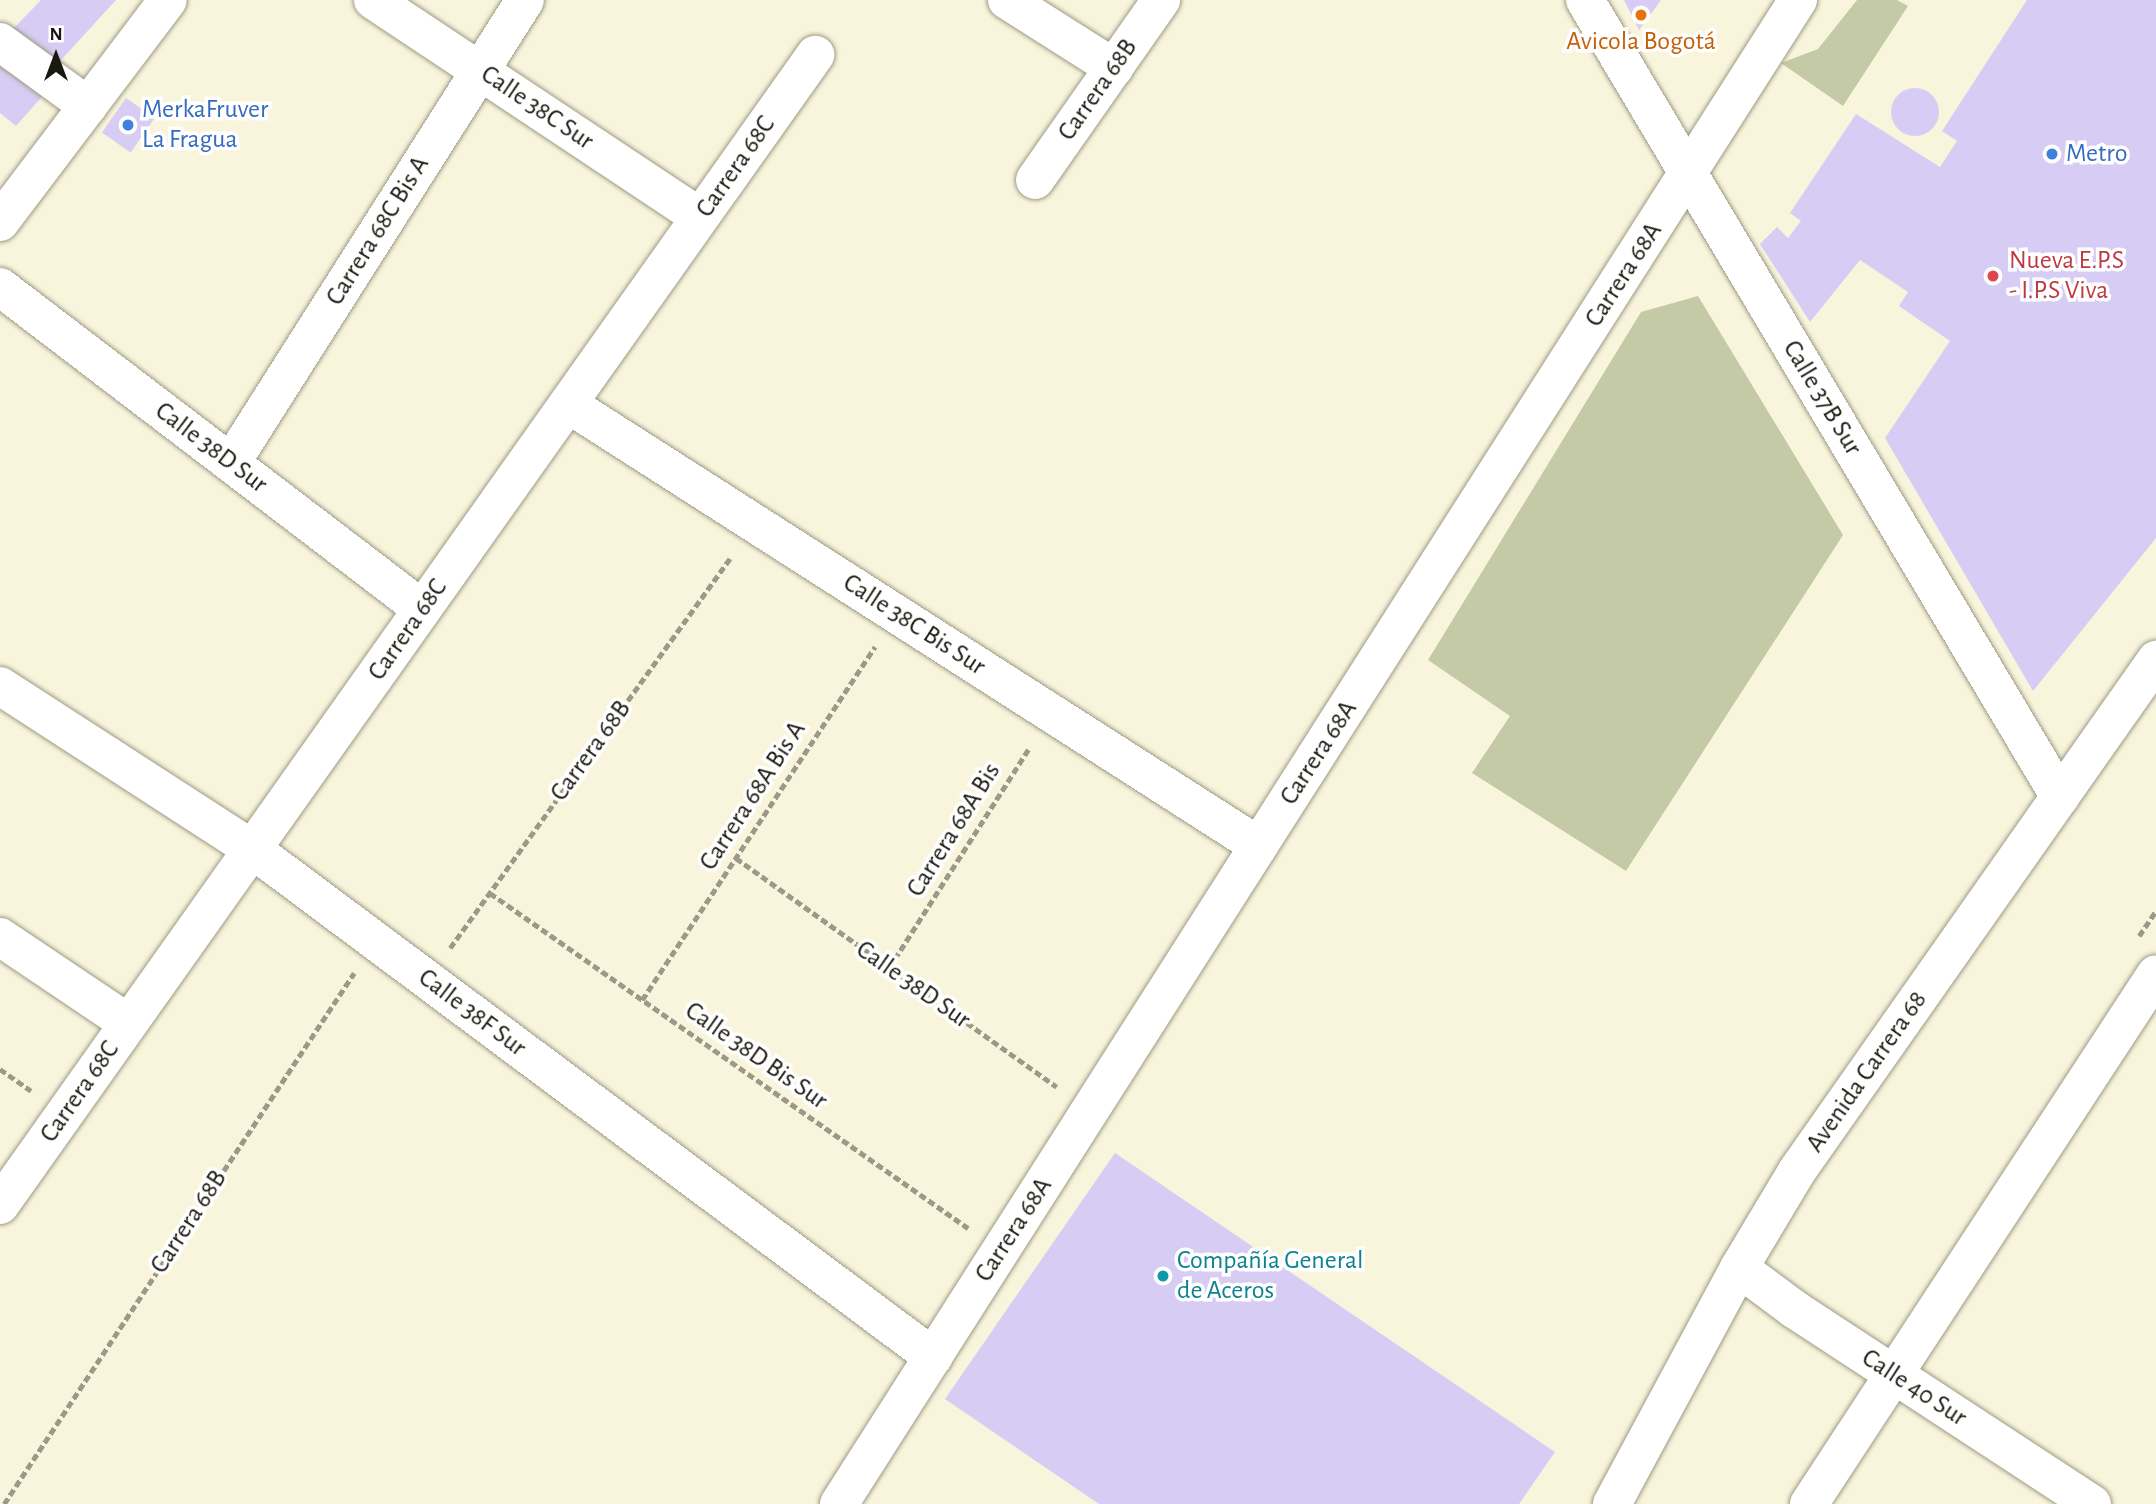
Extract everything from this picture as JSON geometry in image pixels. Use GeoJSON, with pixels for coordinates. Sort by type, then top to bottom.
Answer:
{"type":"FeatureCollection","features":[{"type":"Feature","properties":{"kind":"street"},"geometry":{"type":"LineString","coordinates":[[0,222],[168,0]]}},
{"type":"Feature","properties":{"kind":"street","name":"Calle 38C Sur"},"geometry":{"type":"LineString","coordinates":[[373,0],[701,217]]}},
{"type":"Feature","properties":{"kind":"street","name":"Carrera 68C Bis A"},"geometry":{"type":"LineString","coordinates":[[231,463],[525,0]]}},
{"type":"Feature","properties":{"kind":"street"},"geometry":{"type":"LineString","coordinates":[[1007,0],[1114,68]]}},
{"type":"Feature","properties":{"kind":"street","name":"Carrera 68B"},"geometry":{"type":"LineString","coordinates":[[1035,180],[1161,0]]}},
{"type":"Feature","properties":{"kind":"street","name":"Calle 37B Sur"},"geometry":{"type":"LineString","coordinates":[[1585,0],[2060,797]]}},
{"type":"Feature","properties":{"kind":"street","name":"Carrera 68A"},"geometry":{"type":"LineString","coordinates":[[839,1504],[1798,0]]}},
{"type":"Feature","properties":{"kind":"street"},"geometry":{"type":"LineString","coordinates":[[0,42],[88,106]]}},
{"type":"Feature","properties":{"kind":"street","name":"Carrera 68C"},"geometry":{"type":"LineString","coordinates":[[0,1205],[815,55]]}},
{"type":"Feature","properties":{"kind":"street","name":"Calle 38D Sur"},"geometry":{"type":"LineString","coordinates":[[0,287],[422,609]]}},
{"type":"Feature","properties":{"kind":"street","name":"Calle 38C Bis Sur"},"geometry":{"type":"LineString","coordinates":[[568,404],[1259,846]]}},
{"type":"Feature","properties":{"kind":"street","name":"Avenida Carrera 68"},"geometry":{"type":"LineString","coordinates":[[1612,1504],[1739,1268],[1797,1171],[2156,660]]}},
{"type":"Feature","properties":{"kind":"street","name":"Calle 38F Sur"},"geometry":{"type":"LineString","coordinates":[[0,686],[252,849],[933,1357]]}},
{"type":"Feature","properties":{"kind":"street"},"geometry":{"type":"LineString","coordinates":[[0,937],[128,1023]]}},
{"type":"Feature","properties":{"kind":"street"},"geometry":{"type":"LineString","coordinates":[[1809,1504],[2156,974]]}},
{"type":"Feature","properties":{"kind":"street","name":"Calle 40 Sur"},"geometry":{"type":"LineString","coordinates":[[1739,1268],[1895,1376],[2092,1504]]}},
{"type":"Feature","properties":{"kind":"path","name":"Carrera 68B"},"geometry":{"type":"LineString","coordinates":[[427,980],[755,523]]}},
{"type":"Feature","properties":{"kind":"path","name":"Carrera 68A Bis A"},"geometry":{"type":"LineString","coordinates":[[642,1000],[897,614]]}},
{"type":"Feature","properties":{"kind":"path","name":"Carrera 68A Bis"},"geometry":{"type":"LineString","coordinates":[[889,968],[1051,713]]}},
{"type":"Feature","properties":{"kind":"path","name":"Calle 38D Sur"},"geometry":{"type":"LineString","coordinates":[[736,858],[1090,1111]]}},
{"type":"Feature","properties":{"kind":"path","name":"Calle 38D Bis Sur"},"geometry":{"type":"LineString","coordinates":[[490,893],[1001,1251]]}},
{"type":"Feature","properties":{"kind":"path","name":"Carrera 68B"},"geometry":{"type":"LineString","coordinates":[[4,1504],[375,941]]}},
{"type":"Feature","properties":{"kind":"green space"},"geometry":{"type":"Polygon","coordinates":[[[1857,0],[1897,0],[1908,6],[1843,106],[1781,63],[1818,49],[1857,0]]]}},
{"type":"Feature","properties":{"kind":"green space"},"geometry":{"type":"Polygon","coordinates":[[[1698,296],[1843,535],[1626,871],[1472,773],[1510,716],[1428,660],[1641,312],[1698,296]]]}},
{"type":"Feature","properties":{"kind":"building"},"geometry":{"type":"Polygon","coordinates":[[[41,0],[116,0],[51,71],[10,32],[41,0]]]}},
{"type":"Feature","properties":{"kind":"building","name":"Avicola Bogotá"},"geometry":{"type":"Polygon","coordinates":[[[1624,0],[1661,0],[1639,30],[1624,0]]]}},
{"type":"Feature","properties":{"kind":"building"},"geometry":{"type":"Polygon","coordinates":[[[2027,0],[2156,0],[2156,538],[2033,691],[1885,438],[1950,341],[1899,306],[1908,292],[1860,260],[1810,322],[1760,244],[1777,227],[1788,238],[1801,221],[1790,213],[1856,114],[1940,167],[1957,141],[1942,131],[2027,0]]]}},
{"type":"Feature","properties":{"kind":"building"},"geometry":{"type":"Polygon","coordinates":[[[0,53],[47,91],[16,126],[0,113],[0,53]]]}},
{"type":"Feature","properties":{"kind":"building"},"geometry":{"type":"Polygon","coordinates":[[[1915,88],[1932,95],[1939,112],[1932,129],[1915,136],[1898,129],[1891,112],[1898,95],[1915,88]]]}},
{"type":"Feature","properties":{"kind":"building","name":"MerkaFruver La Fragua"},"geometry":{"type":"Polygon","coordinates":[[[126,98],[155,118],[131,152],[102,132],[126,98]]]}},
{"type":"Feature","properties":{"kind":"building","name":"Compañía General de Aceros"},"geometry":{"type":"Polygon","coordinates":[[[1115,1153],[1555,1452],[1519,1504],[1099,1504],[945,1399],[1115,1153]]]}},
{"type":"Feature","properties":{"kind":"place","name":"Avicola Bogotá"},"geometry":{"type":"Point","coordinates":[1641,15]}},
{"type":"Feature","properties":{"kind":"place","name":"MerkaFruver La Fragua"},"geometry":{"type":"Point","coordinates":[128,125]}},
{"type":"Feature","properties":{"kind":"place","name":"Metro"},"geometry":{"type":"Point","coordinates":[2052,154]}},
{"type":"Feature","properties":{"kind":"place","name":"Nueva E.P.S - I.P.S Viva"},"geometry":{"type":"Point","coordinates":[1993,276]}},
{"type":"Feature","properties":{"kind":"place","name":"Compañía General de Aceros"},"geometry":{"type":"Point","coordinates":[1163,1276]}}]}
